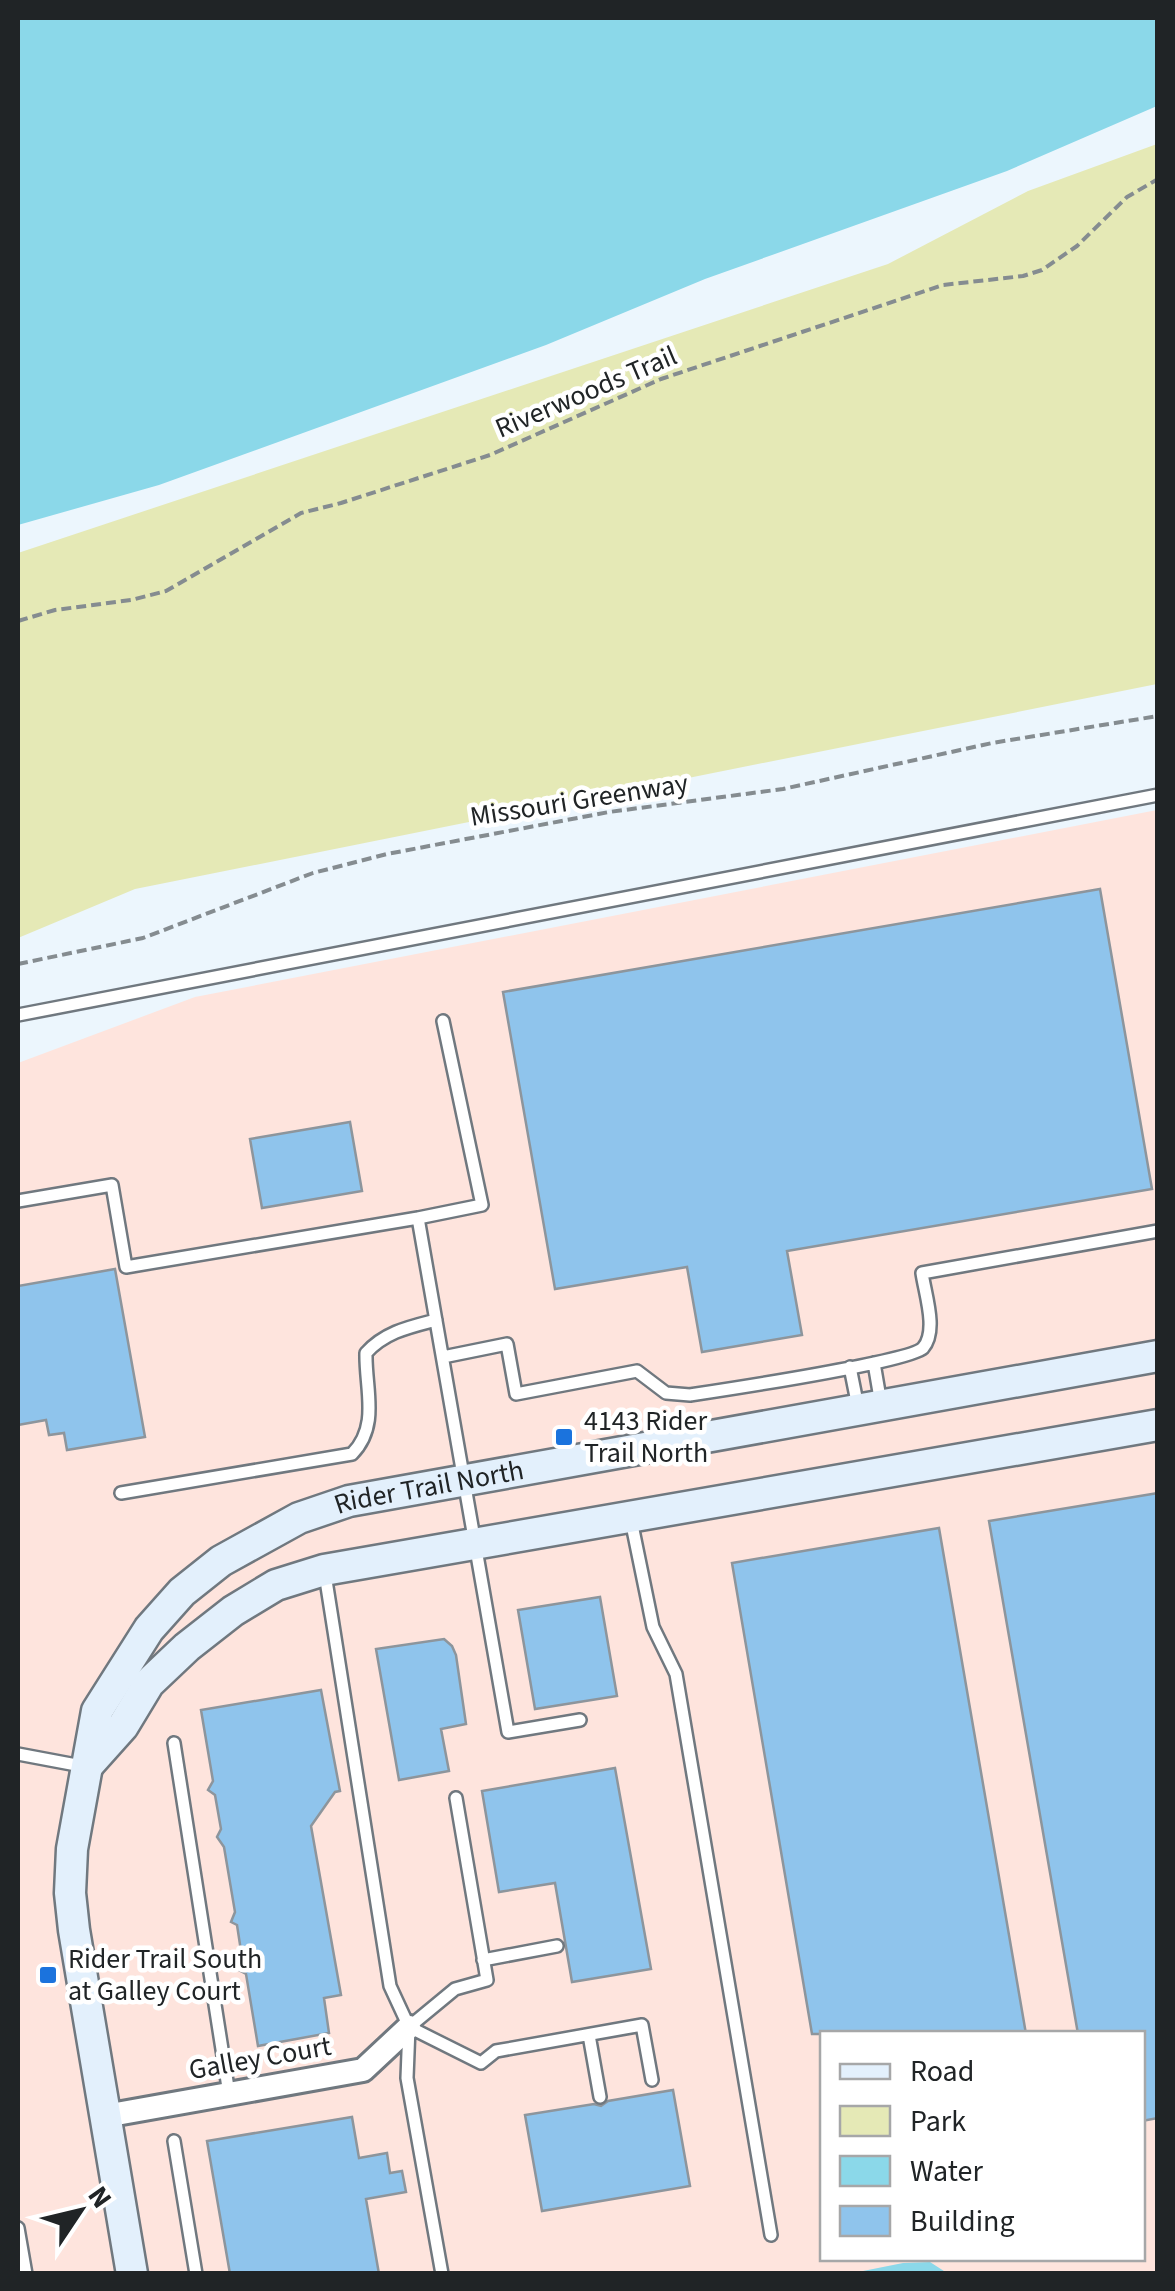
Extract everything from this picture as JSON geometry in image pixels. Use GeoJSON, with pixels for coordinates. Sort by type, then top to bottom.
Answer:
{"type":"FeatureCollection","features":[{"type":"Feature","properties":{"kind":"street","name":"Rider Trail North"},"geometry":{"type":"LineString","coordinates":[[104,1733],[98,1712],[149,1629],[182,1592],[221,1561],[299,1518],[349,1500],[1158,1356]]}},
{"type":"Feature","properties":{"kind":"street"},"geometry":{"type":"LineString","coordinates":[[132,2274],[70,1893],[72,1848],[87,1767],[104,1733],[187,1646],[233,1610],[276,1585],[324,1570],[1158,1425]]}},
{"type":"Feature","properties":{"kind":"street","name":"Galley Court"},"geometry":{"type":"LineString","coordinates":[[105,2116],[363,2070],[410,2028]]}},
{"type":"Feature","properties":{"kind":"lane"},"geometry":{"type":"LineString","coordinates":[[18,1015],[1158,794]]}},
{"type":"Feature","properties":{"kind":"lane"},"geometry":{"type":"LineString","coordinates":[[18,1201],[112,1185],[126,1267],[482,1205],[443,1021]]}},
{"type":"Feature","properties":{"kind":"lane"},"geometry":{"type":"LineString","coordinates":[[418,1218],[508,1732],[580,1720]]}},
{"type":"Feature","properties":{"kind":"lane"},"geometry":{"type":"LineString","coordinates":[[443,1357],[506,1344],[516,1394],[636,1372],[666,1393],[690,1396],[909,1356],[922,1349],[930,1335],[922,1273],[1158,1231]]}},
{"type":"Feature","properties":{"kind":"lane"},"geometry":{"type":"LineString","coordinates":[[121,1493],[352,1454],[366,1436],[369,1420],[366,1353],[377,1340],[401,1328],[436,1320]]}},
{"type":"Feature","properties":{"kind":"lane"},"geometry":{"type":"LineString","coordinates":[[870,1406],[874,1363]]}},
{"type":"Feature","properties":{"kind":"lane"},"geometry":{"type":"LineString","coordinates":[[850,1367],[870,1406]]}},
{"type":"Feature","properties":{"kind":"lane"},"geometry":{"type":"LineString","coordinates":[[630,1516],[652,1626],[676,1674],[771,2235]]}},
{"type":"Feature","properties":{"kind":"lane"},"geometry":{"type":"LineString","coordinates":[[324,1570],[390,1986],[410,2028],[407,2078],[442,2274]]}},
{"type":"Feature","properties":{"kind":"lane"},"geometry":{"type":"LineString","coordinates":[[174,1743],[229,2094]]}},
{"type":"Feature","properties":{"kind":"lane"},"geometry":{"type":"LineString","coordinates":[[18,1754],[87,1767]]}},
{"type":"Feature","properties":{"kind":"lane"},"geometry":{"type":"LineString","coordinates":[[410,2028],[455,1990],[487,1980],[456,1798]]}},
{"type":"Feature","properties":{"kind":"lane"},"geometry":{"type":"LineString","coordinates":[[484,1960],[557,1946]]}},
{"type":"Feature","properties":{"kind":"lane"},"geometry":{"type":"LineString","coordinates":[[410,2028],[481,2063],[496,2051],[642,2026],[652,2080]]}},
{"type":"Feature","properties":{"kind":"lane"},"geometry":{"type":"LineString","coordinates":[[589,2035],[600,2096]]}},
{"type":"Feature","properties":{"kind":"lane"},"geometry":{"type":"LineString","coordinates":[[174,2141],[196,2274]]}},
{"type":"Feature","properties":{"kind":"lane"},"geometry":{"type":"LineString","coordinates":[[18,2228],[26,2274]]}},
{"type":"Feature","properties":{"kind":"path","name":"Riverwoods Trail"},"geometry":{"type":"LineString","coordinates":[[18,621],[55,610],[132,600],[166,591],[301,512],[341,503],[490,454],[661,379],[943,285],[1042,270],[1077,246],[1127,197],[1158,179]]}},
{"type":"Feature","properties":{"kind":"path","name":"Missouri Greenway"},"geometry":{"type":"LineString","coordinates":[[18,964],[143,938],[313,873],[387,854],[609,812],[783,789],[992,743],[1158,716]]}},
{"type":"Feature","properties":{"kind":"shaded area"},"geometry":{"type":"Polygon","coordinates":[[[1157,810],[1157,2273],[18,2274],[18,1063],[195,997],[1157,810]]]}},
{"type":"Feature","properties":{"kind":"green space"},"geometry":{"type":"Polygon","coordinates":[[[1157,144],[1157,684],[135,889],[18,938],[18,553],[888,264],[1028,191],[1157,144]]]}},
{"type":"Feature","properties":{"kind":"water"},"geometry":{"type":"Polygon","coordinates":[[[18,18],[1157,18],[1157,106],[1007,171],[705,279],[546,345],[159,485],[18,525],[18,18]]]}},
{"type":"Feature","properties":{"kind":"water"},"geometry":{"type":"Polygon","coordinates":[[[930,2262],[947,2273],[853,2273],[903,2263],[930,2262]]]}},
{"type":"Feature","properties":{"kind":"building"},"geometry":{"type":"Polygon","coordinates":[[[1100,889],[1152,1189],[787,1251],[802,1335],[702,1352],[687,1267],[555,1289],[503,992],[1100,889]]]}},
{"type":"Feature","properties":{"kind":"building"},"geometry":{"type":"Polygon","coordinates":[[[350,1122],[362,1191],[262,1208],[250,1139],[350,1122]]]}},
{"type":"Feature","properties":{"kind":"building"},"geometry":{"type":"Polygon","coordinates":[[[115,1269],[145,1437],[67,1450],[64,1433],[49,1435],[46,1420],[18,1425],[18,1286],[115,1269]]]}},
{"type":"Feature","properties":{"kind":"building"},"geometry":{"type":"Polygon","coordinates":[[[1158,1493],[1158,2118],[1145,2120],[1145,2031],[1077,2031],[989,1521],[1158,1493]]]}},
{"type":"Feature","properties":{"kind":"building"},"geometry":{"type":"Polygon","coordinates":[[[939,1528],[1025,2031],[812,2034],[732,1563],[939,1528]]]}},
{"type":"Feature","properties":{"kind":"building"},"geometry":{"type":"Polygon","coordinates":[[[600,1597],[617,1696],[535,1709],[518,1610],[600,1597]]]}},
{"type":"Feature","properties":{"kind":"building"},"geometry":{"type":"Polygon","coordinates":[[[444,1639],[456,1655],[466,1724],[441,1729],[449,1771],[399,1780],[376,1649],[444,1639]]]}},
{"type":"Feature","properties":{"kind":"building"},"geometry":{"type":"Polygon","coordinates":[[[321,1690],[340,1791],[335,1792],[311,1826],[341,1995],[324,1998],[329,2033],[258,2046],[246,1974],[237,1969],[243,1964],[237,1925],[231,1922],[235,1912],[224,1847],[217,1837],[221,1829],[215,1795],[208,1790],[213,1781],[201,1710],[321,1690]]]}},
{"type":"Feature","properties":{"kind":"building"},"geometry":{"type":"Polygon","coordinates":[[[615,1768],[651,1969],[572,1982],[555,1883],[499,1892],[482,1791],[615,1768]]]}},
{"type":"Feature","properties":{"kind":"building"},"geometry":{"type":"Polygon","coordinates":[[[673,2090],[690,2186],[542,2211],[525,2115],[601,2106],[608,2101],[673,2090]]]}},
{"type":"Feature","properties":{"kind":"building"},"geometry":{"type":"Polygon","coordinates":[[[352,2117],[359,2158],[387,2153],[390,2173],[402,2171],[406,2192],[366,2199],[379,2274],[230,2274],[207,2141],[352,2117]]]}},
{"type":"Feature","properties":{"kind":"place","name":"4143 Rider Trail North"},"geometry":{"type":"Point","coordinates":[564,1437]}},
{"type":"Feature","properties":{"kind":"place","name":"Rider Trail South at Galley Court"},"geometry":{"type":"Point","coordinates":[48,1975]}}]}
